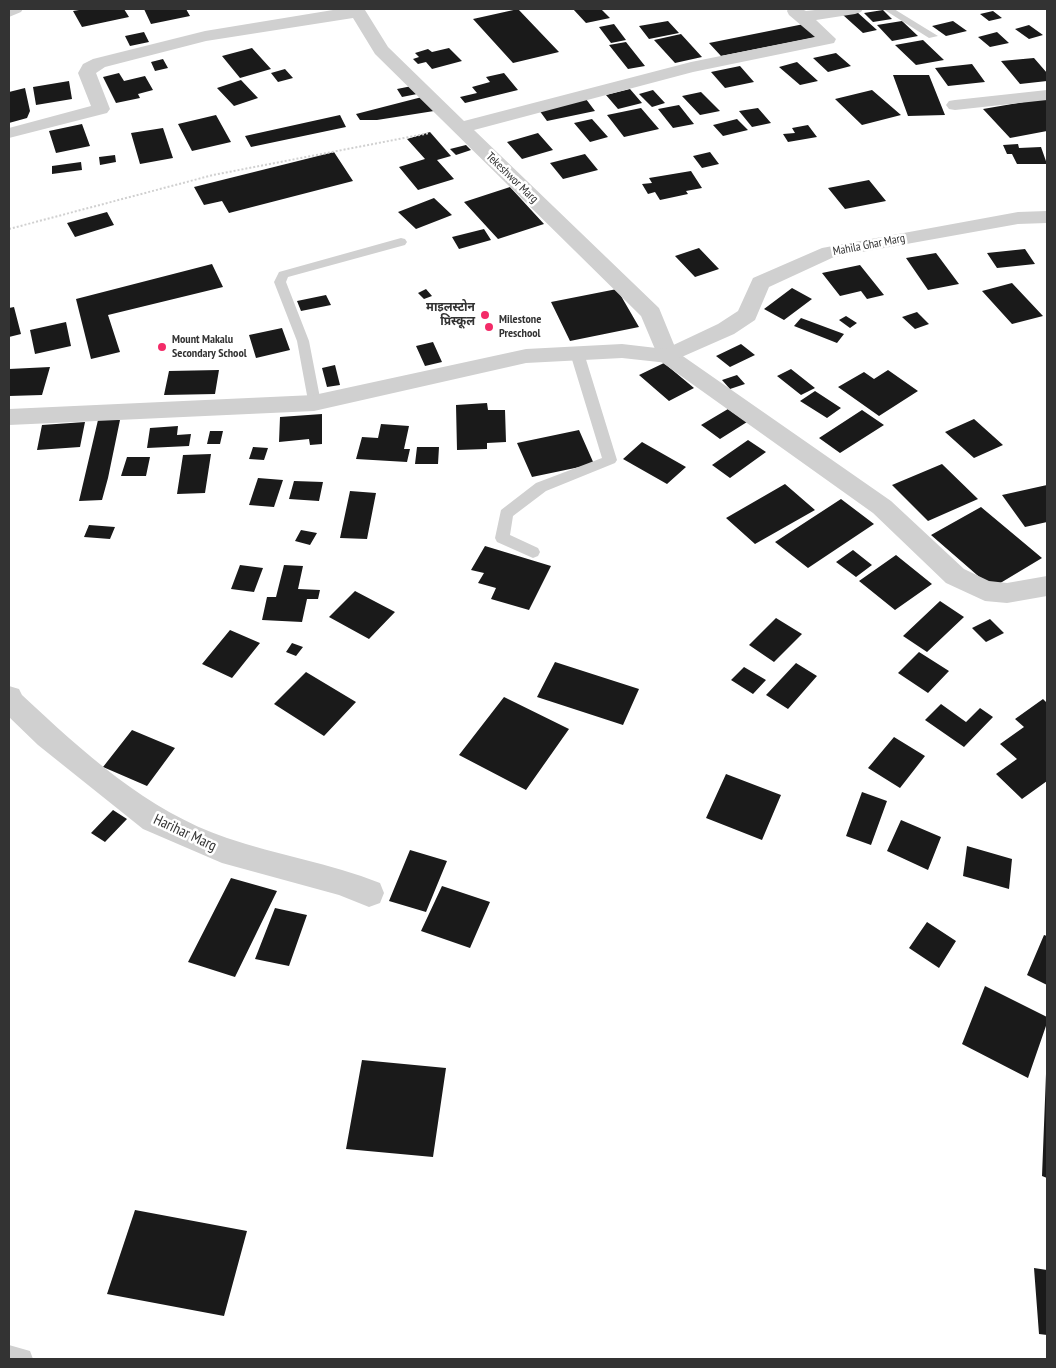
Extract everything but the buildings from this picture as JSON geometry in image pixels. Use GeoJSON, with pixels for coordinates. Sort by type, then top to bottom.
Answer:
{"type":"FeatureCollection","features":[{"type":"Feature","properties":{"kind":"street"},"geometry":{"type":"LineString","coordinates":[[9,12],[15,9]]}},
{"type":"Feature","properties":{"kind":"street"},"geometry":{"type":"LineString","coordinates":[[797,13],[855,9]]}},
{"type":"Feature","properties":{"kind":"street"},"geometry":{"type":"LineString","coordinates":[[11,133],[101,109],[87,73],[89,68],[99,63],[205,36],[348,10]]}},
{"type":"Feature","properties":{"kind":"street","name":"Tekeshwor Marg"},"geometry":{"type":"LineString","coordinates":[[348,10],[359,14],[381,50],[651,313],[668,356]]}},
{"type":"Feature","properties":{"kind":"street"},"geometry":{"type":"LineString","coordinates":[[459,128],[691,67],[828,39],[797,13]]}},
{"type":"Feature","properties":{"kind":"street"},"geometry":{"type":"LineString","coordinates":[[955,105],[1047,95]]}},
{"type":"Feature","properties":{"kind":"street","name":"Mahila Ghar Marg"},"geometry":{"type":"LineString","coordinates":[[668,356],[726,329],[747,315],[760,283],[829,252],[1018,218],[1047,217]]}},
{"type":"Feature","properties":{"kind":"street"},"geometry":{"type":"LineString","coordinates":[[9,417],[314,403],[526,356],[622,351],[668,356],[882,507],[955,576],[985,591],[1007,593],[1047,586]]}},
{"type":"Feature","properties":{"kind":"street","name":"Harihar Marg"},"geometry":{"type":"LineString","coordinates":[[9,697],[11,702],[55,742],[154,820],[222,850],[342,882],[369,893]]}},
{"type":"Feature","properties":{"kind":"lane"},"geometry":{"type":"LineString","coordinates":[[888,9],[933,36]]}},
{"type":"Feature","properties":{"kind":"lane"},"geometry":{"type":"LineString","coordinates":[[314,403],[303,340],[280,282],[282,275],[401,242]]}},
{"type":"Feature","properties":{"kind":"lane"},"geometry":{"type":"LineString","coordinates":[[534,552],[502,538],[506,514],[541,487],[610,460],[578,353]]}},
{"type":"Feature","properties":{"kind":"lane"},"geometry":{"type":"LineString","coordinates":[[9,1356],[22,1359]]}},
{"type":"Feature","properties":{"kind":"path"},"geometry":{"type":"LineString","coordinates":[[9,229],[213,175],[459,128]]}},
{"type":"Feature","properties":{"kind":"place","name":"माइलस्टोन प्रिस्कूल"},"geometry":{"type":"Point","coordinates":[485,315]}},
{"type":"Feature","properties":{"kind":"place","name":"Milestone Preschool"},"geometry":{"type":"Point","coordinates":[489,327]}},
{"type":"Feature","properties":{"kind":"place","name":"Mount Makalu Secondary School"},"geometry":{"type":"Point","coordinates":[162,347]}}]}
